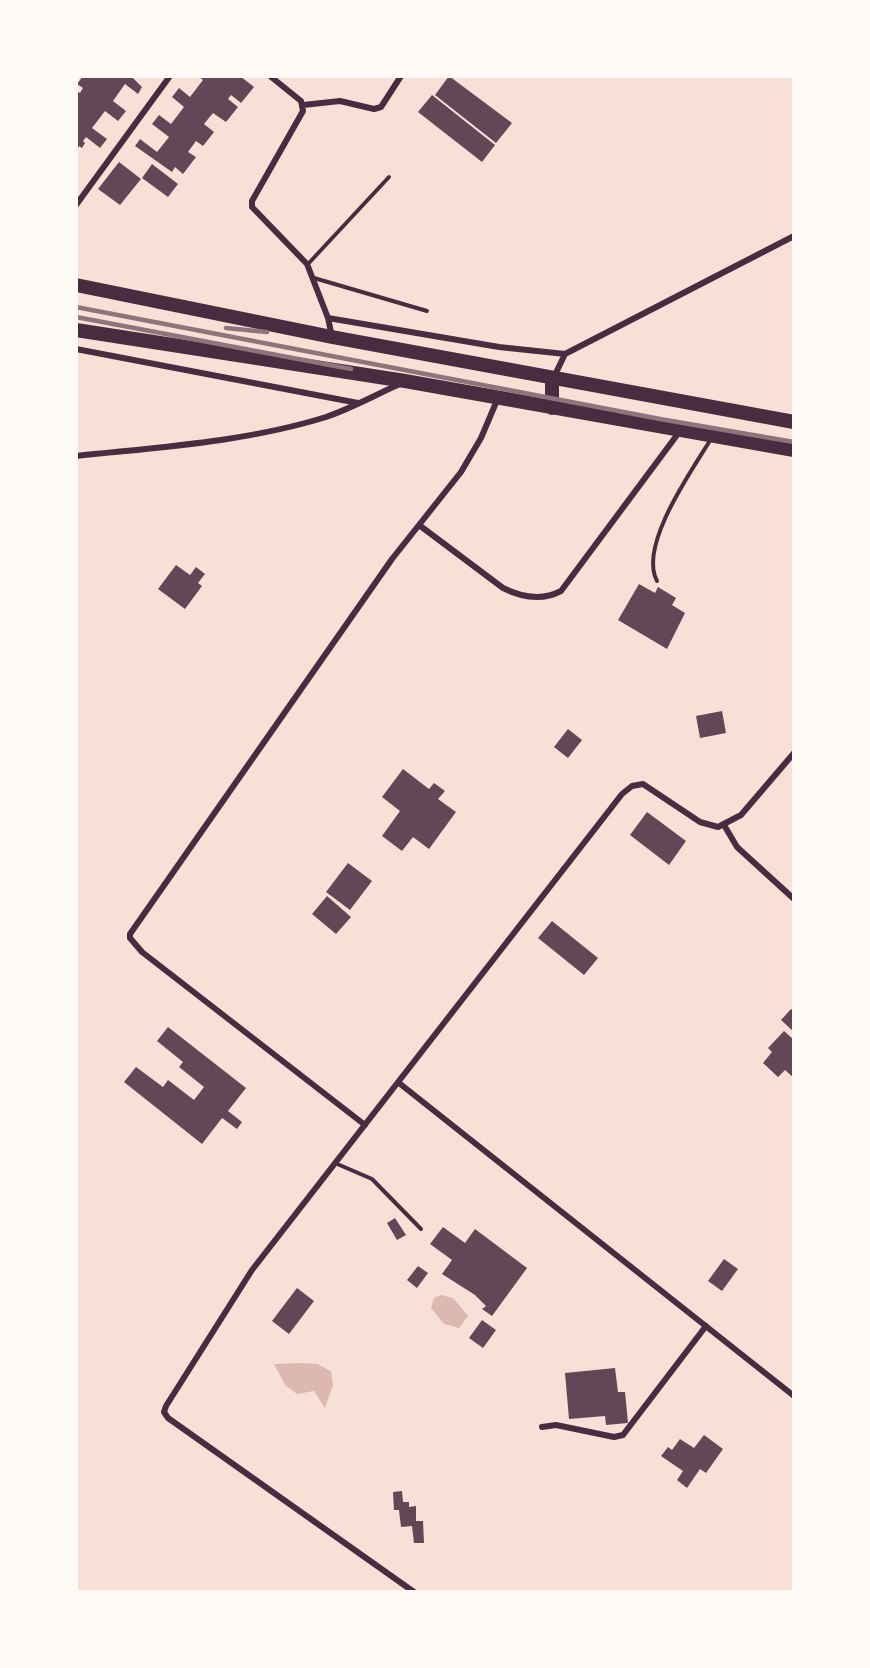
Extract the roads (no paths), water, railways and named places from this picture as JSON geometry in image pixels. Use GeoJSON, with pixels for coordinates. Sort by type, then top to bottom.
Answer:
{"type":"FeatureCollection","features":[{"type":"Feature","properties":{"kind":"highway"},"geometry":{"type":"LineString","coordinates":[[76,285],[552,379],[794,422]]}},
{"type":"Feature","properties":{"kind":"highway"},"geometry":{"type":"LineString","coordinates":[[76,330],[405,381],[794,450]]}},
{"type":"Feature","properties":{"kind":"highway"},"geometry":{"type":"LineString","coordinates":[[552,379],[552,408]]}},
{"type":"Feature","properties":{"kind":"street"},"geometry":{"type":"LineString","coordinates":[[76,205],[170,76]]}},
{"type":"Feature","properties":{"kind":"street"},"geometry":{"type":"LineString","coordinates":[[270,76],[303,105],[340,101],[375,109],[381,107],[401,76]]}},
{"type":"Feature","properties":{"kind":"street"},"geometry":{"type":"LineString","coordinates":[[303,105],[301,117],[251,204],[258,217],[307,264],[328,318],[332,337]]}},
{"type":"Feature","properties":{"kind":"street"},"geometry":{"type":"LineString","coordinates":[[328,318],[499,347],[565,354],[794,236]]}},
{"type":"Feature","properties":{"kind":"street"},"geometry":{"type":"LineString","coordinates":[[76,349],[359,403]]}},
{"type":"Feature","properties":{"kind":"street"},"geometry":{"type":"LineString","coordinates":[[552,379],[565,354]]}},
{"type":"Feature","properties":{"kind":"street"},"geometry":{"type":"LineString","coordinates":[[76,456],[252,435],[327,416],[405,381]]}},
{"type":"Feature","properties":{"kind":"street"},"geometry":{"type":"LineString","coordinates":[[364,1125],[142,952],[134,944],[130,934],[392,559],[470,460],[498,398]]}},
{"type":"Feature","properties":{"kind":"street"},"geometry":{"type":"LineString","coordinates":[[419,525],[503,588],[516,595],[539,597],[553,595],[561,591],[680,430]]}},
{"type":"Feature","properties":{"kind":"street"},"geometry":{"type":"LineString","coordinates":[[414,1592],[168,1418],[165,1412],[174,1391],[252,1270],[334,1162],[399,1083],[629,788],[643,784],[700,822],[716,828],[741,815],[794,753]]}},
{"type":"Feature","properties":{"kind":"street"},"geometry":{"type":"LineString","coordinates":[[724,825],[737,847],[794,899]]}},
{"type":"Feature","properties":{"kind":"street"},"geometry":{"type":"LineString","coordinates":[[399,1083],[794,1396]]}},
{"type":"Feature","properties":{"kind":"street"},"geometry":{"type":"LineString","coordinates":[[542,1427],[556,1425],[615,1437],[623,1435],[706,1326]]}},
{"type":"Feature","properties":{"kind":"lane"},"geometry":{"type":"LineString","coordinates":[[307,264],[389,177]]}},
{"type":"Feature","properties":{"kind":"lane"},"geometry":{"type":"LineString","coordinates":[[314,278],[427,311]]}},
{"type":"Feature","properties":{"kind":"lane"},"geometry":{"type":"LineString","coordinates":[[657,581],[653,556],[658,536],[668,513],[713,436]]}},
{"type":"Feature","properties":{"kind":"lane"},"geometry":{"type":"LineString","coordinates":[[334,1162],[372,1179],[421,1229]]}},
{"type":"Feature","properties":{"kind":"railway"},"geometry":{"type":"LineString","coordinates":[[76,307],[660,419],[794,442]]}},
{"type":"Feature","properties":{"kind":"railway"},"geometry":{"type":"LineString","coordinates":[[76,317],[351,369]]}},
{"type":"Feature","properties":{"kind":"railway"},"geometry":{"type":"LineString","coordinates":[[226,328],[267,332]]}}]}
